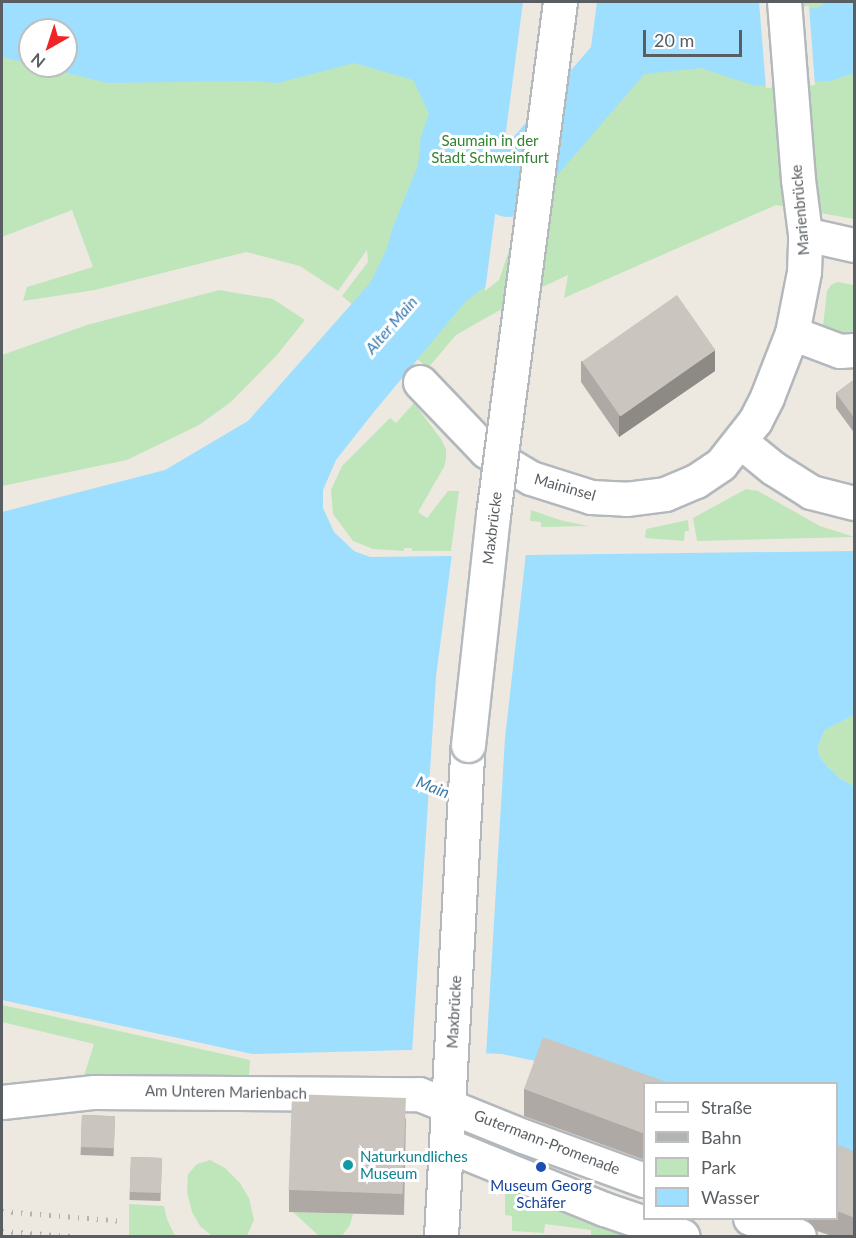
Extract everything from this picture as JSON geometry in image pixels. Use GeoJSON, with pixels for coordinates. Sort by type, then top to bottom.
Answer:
{"type":"FeatureCollection","features":[{"type":"Feature","properties":{"kind":"street","name":"Maxbrücke"},"geometry":{"type":"LineString","coordinates":[[441,1236],[468,745],[476,664],[560,2]]}},
{"type":"Feature","properties":{"kind":"street","name":"Marienbrücke"},"geometry":{"type":"LineString","coordinates":[[741,442],[767,397],[792,333],[804,272],[805,234],[797,169],[784,2]]}},
{"type":"Feature","properties":{"kind":"street"},"geometry":{"type":"LineString","coordinates":[[805,234],[855,245]]}},
{"type":"Feature","properties":{"kind":"street"},"geometry":{"type":"LineString","coordinates":[[792,333],[840,351],[855,350]]}},
{"type":"Feature","properties":{"kind":"street","name":"Maininsel"},"geometry":{"type":"LineString","coordinates":[[420,382],[486,452],[531,478],[591,497],[626,499],[665,494],[696,481],[721,464],[741,442]]}},
{"type":"Feature","properties":{"kind":"street"},"geometry":{"type":"LineString","coordinates":[[741,442],[773,468],[812,492],[855,503]]}},
{"type":"Feature","properties":{"kind":"street","name":"Am Unteren Marienbach"},"geometry":{"type":"LineString","coordinates":[[2,1102],[94,1092],[167,1092],[419,1094],[449,1104]]}},
{"type":"Feature","properties":{"kind":"street","name":"Gutermann-Promenade"},"geometry":{"type":"LineString","coordinates":[[449,1104],[522,1136],[643,1179]]}},
{"type":"Feature","properties":{"kind":"street"},"geometry":{"type":"LineString","coordinates":[[447,1145],[560,1192],[683,1236]]}},
{"type":"Feature","properties":{"kind":"street"},"geometry":{"type":"LineString","coordinates":[[755,1220],[799,1236]]}},
{"type":"Feature","properties":{"kind":"green space","name":"Saumain in der Stadt Schweinfurt"},"geometry":{"type":"Polygon","coordinates":[[[2,2],[854,2],[854,219],[776,205],[564,298],[568,275],[526,295],[456,335],[428,368],[342,296],[368,262],[367,250],[338,291],[300,266],[246,252],[95,290],[23,301],[27,287],[93,267],[72,210],[2,237],[2,2]]]}},
{"type":"Feature","properties":{"kind":"green space"},"geometry":{"type":"Polygon","coordinates":[[[837,282],[854,285],[854,331],[850,336],[822,334],[827,291],[837,282]]]}},
{"type":"Feature","properties":{"kind":"green space"},"geometry":{"type":"Polygon","coordinates":[[[219,290],[273,299],[305,320],[276,356],[231,402],[199,425],[127,460],[2,486],[2,355],[87,325],[219,290]]]}},
{"type":"Feature","properties":{"kind":"green space"},"geometry":{"type":"Polygon","coordinates":[[[414,403],[446,449],[444,467],[418,512],[427,518],[448,491],[459,491],[451,551],[412,551],[412,548],[404,548],[404,551],[373,549],[353,541],[333,514],[331,490],[342,466],[390,418],[396,423],[414,403]]]}},
{"type":"Feature","properties":{"kind":"green space"},"geometry":{"type":"Polygon","coordinates":[[[746,489],[758,491],[820,526],[854,537],[697,541],[693,518],[746,489]]]}},
{"type":"Feature","properties":{"kind":"green space"},"geometry":{"type":"Polygon","coordinates":[[[531,510],[563,521],[589,526],[541,527],[541,522],[530,521],[531,510]]]}},
{"type":"Feature","properties":{"kind":"green space"},"geometry":{"type":"Polygon","coordinates":[[[688,520],[689,531],[685,531],[684,541],[645,538],[646,529],[688,520]]]}},
{"type":"Feature","properties":{"kind":"green space"},"geometry":{"type":"Polygon","coordinates":[[[854,715],[854,786],[841,779],[828,767],[819,756],[818,746],[825,730],[854,715]]]}},
{"type":"Feature","properties":{"kind":"green space"},"geometry":{"type":"Polygon","coordinates":[[[2,1005],[250,1060],[249,1077],[84,1076],[94,1044],[2,1022],[2,1005]]]}},
{"type":"Feature","properties":{"kind":"green space"},"geometry":{"type":"Polygon","coordinates":[[[210,1160],[225,1168],[240,1183],[249,1198],[254,1220],[247,1236],[212,1236],[200,1226],[192,1212],[187,1192],[188,1174],[197,1164],[210,1160]]]}},
{"type":"Feature","properties":{"kind":"green space"},"geometry":{"type":"Polygon","coordinates":[[[505,1186],[644,1236],[591,1236],[591,1230],[545,1224],[544,1233],[512,1231],[512,1216],[505,1215],[505,1186]]]}},
{"type":"Feature","properties":{"kind":"green space"},"geometry":{"type":"Polygon","coordinates":[[[129,1204],[164,1206],[175,1236],[129,1236],[129,1204]]]}},
{"type":"Feature","properties":{"kind":"green space"},"geometry":{"type":"Polygon","coordinates":[[[293,1212],[353,1214],[350,1225],[342,1236],[319,1236],[293,1212]]]}},
{"type":"Feature","properties":{"kind":"water","name":"Main"},"geometry":{"type":"Polygon","coordinates":[[[2,2],[761,2],[774,11],[817,8],[827,2],[854,2],[854,73],[830,81],[756,86],[701,68],[608,78],[573,94],[540,148],[497,278],[466,301],[336,460],[323,490],[323,508],[334,532],[354,551],[370,557],[854,551],[854,715],[825,730],[818,746],[819,756],[828,767],[841,779],[854,786],[854,1167],[838,1160],[838,1082],[643,1084],[502,1054],[409,1050],[252,1054],[2,1000],[2,512],[165,470],[248,421],[370,283],[386,251],[393,227],[418,165],[421,136],[429,114],[413,80],[354,63],[278,83],[252,81],[108,83],[78,76],[78,18],[18,18],[18,61],[2,57],[2,2]]]}},
{"type":"Feature","properties":{"kind":"pier"},"geometry":{"type":"Polygon","coordinates":[[[523,2],[597,2],[585,92],[575,97],[543,149],[499,280],[485,291],[523,2]]]}},
{"type":"Feature","properties":{"kind":"pier"},"geometry":{"type":"Polygon","coordinates":[[[759,2],[766,2],[775,8],[809,6],[815,85],[766,88],[759,2]]]}},
{"type":"Feature","properties":{"kind":"pier"},"geometry":{"type":"Polygon","coordinates":[[[526,553],[505,738],[486,1056],[412,1053],[436,677],[452,554],[526,553]]]}},
{"type":"Feature","properties":{"kind":"building"},"geometry":{"type":"Polygon","coordinates":[[[677,295],[715,350],[620,416],[582,362],[677,295]]]}},
{"type":"Feature","properties":{"kind":"building"},"geometry":{"type":"Polygon","coordinates":[[[855,379],[855,419],[836,393],[855,379]]]}},
{"type":"Feature","properties":{"kind":"building"},"geometry":{"type":"Polygon","coordinates":[[[543,1037],[666,1082],[643,1082],[643,1133],[524,1089],[543,1037]]]}},
{"type":"Feature","properties":{"kind":"building","name":"Naturkundliches Museum"},"geometry":{"type":"Polygon","coordinates":[[[292,1094],[406,1098],[403,1194],[289,1190],[292,1094]]]}},
{"type":"Feature","properties":{"kind":"building"},"geometry":{"type":"Polygon","coordinates":[[[82,1115],[115,1116],[114,1148],[81,1147],[82,1115]]]}},
{"type":"Feature","properties":{"kind":"building"},"geometry":{"type":"Polygon","coordinates":[[[838,1145],[855,1152],[855,1218],[838,1211],[838,1145]]]}},
{"type":"Feature","properties":{"kind":"building"},"geometry":{"type":"Polygon","coordinates":[[[131,1157],[162,1158],[161,1193],[130,1192],[131,1157]]]}},
{"type":"Feature","properties":{"kind":"waterway","name":"Alter Main"},"geometry":{"type":"LineString","coordinates":[[508,188],[668,2]]}},
{"type":"Feature","properties":{"kind":"railway"},"geometry":{"type":"LineString","coordinates":[[2,1211],[124,1221]]}},
{"type":"Feature","properties":{"kind":"railway"},"geometry":{"type":"LineString","coordinates":[[2,1231],[73,1236]]}},
{"type":"Feature","properties":{"kind":"place","name":"Naturkundliches Museum"},"geometry":{"type":"Point","coordinates":[348,1165]}},
{"type":"Feature","properties":{"kind":"place","name":"Museum Georg Schäfer"},"geometry":{"type":"Point","coordinates":[541,1167]}}]}
